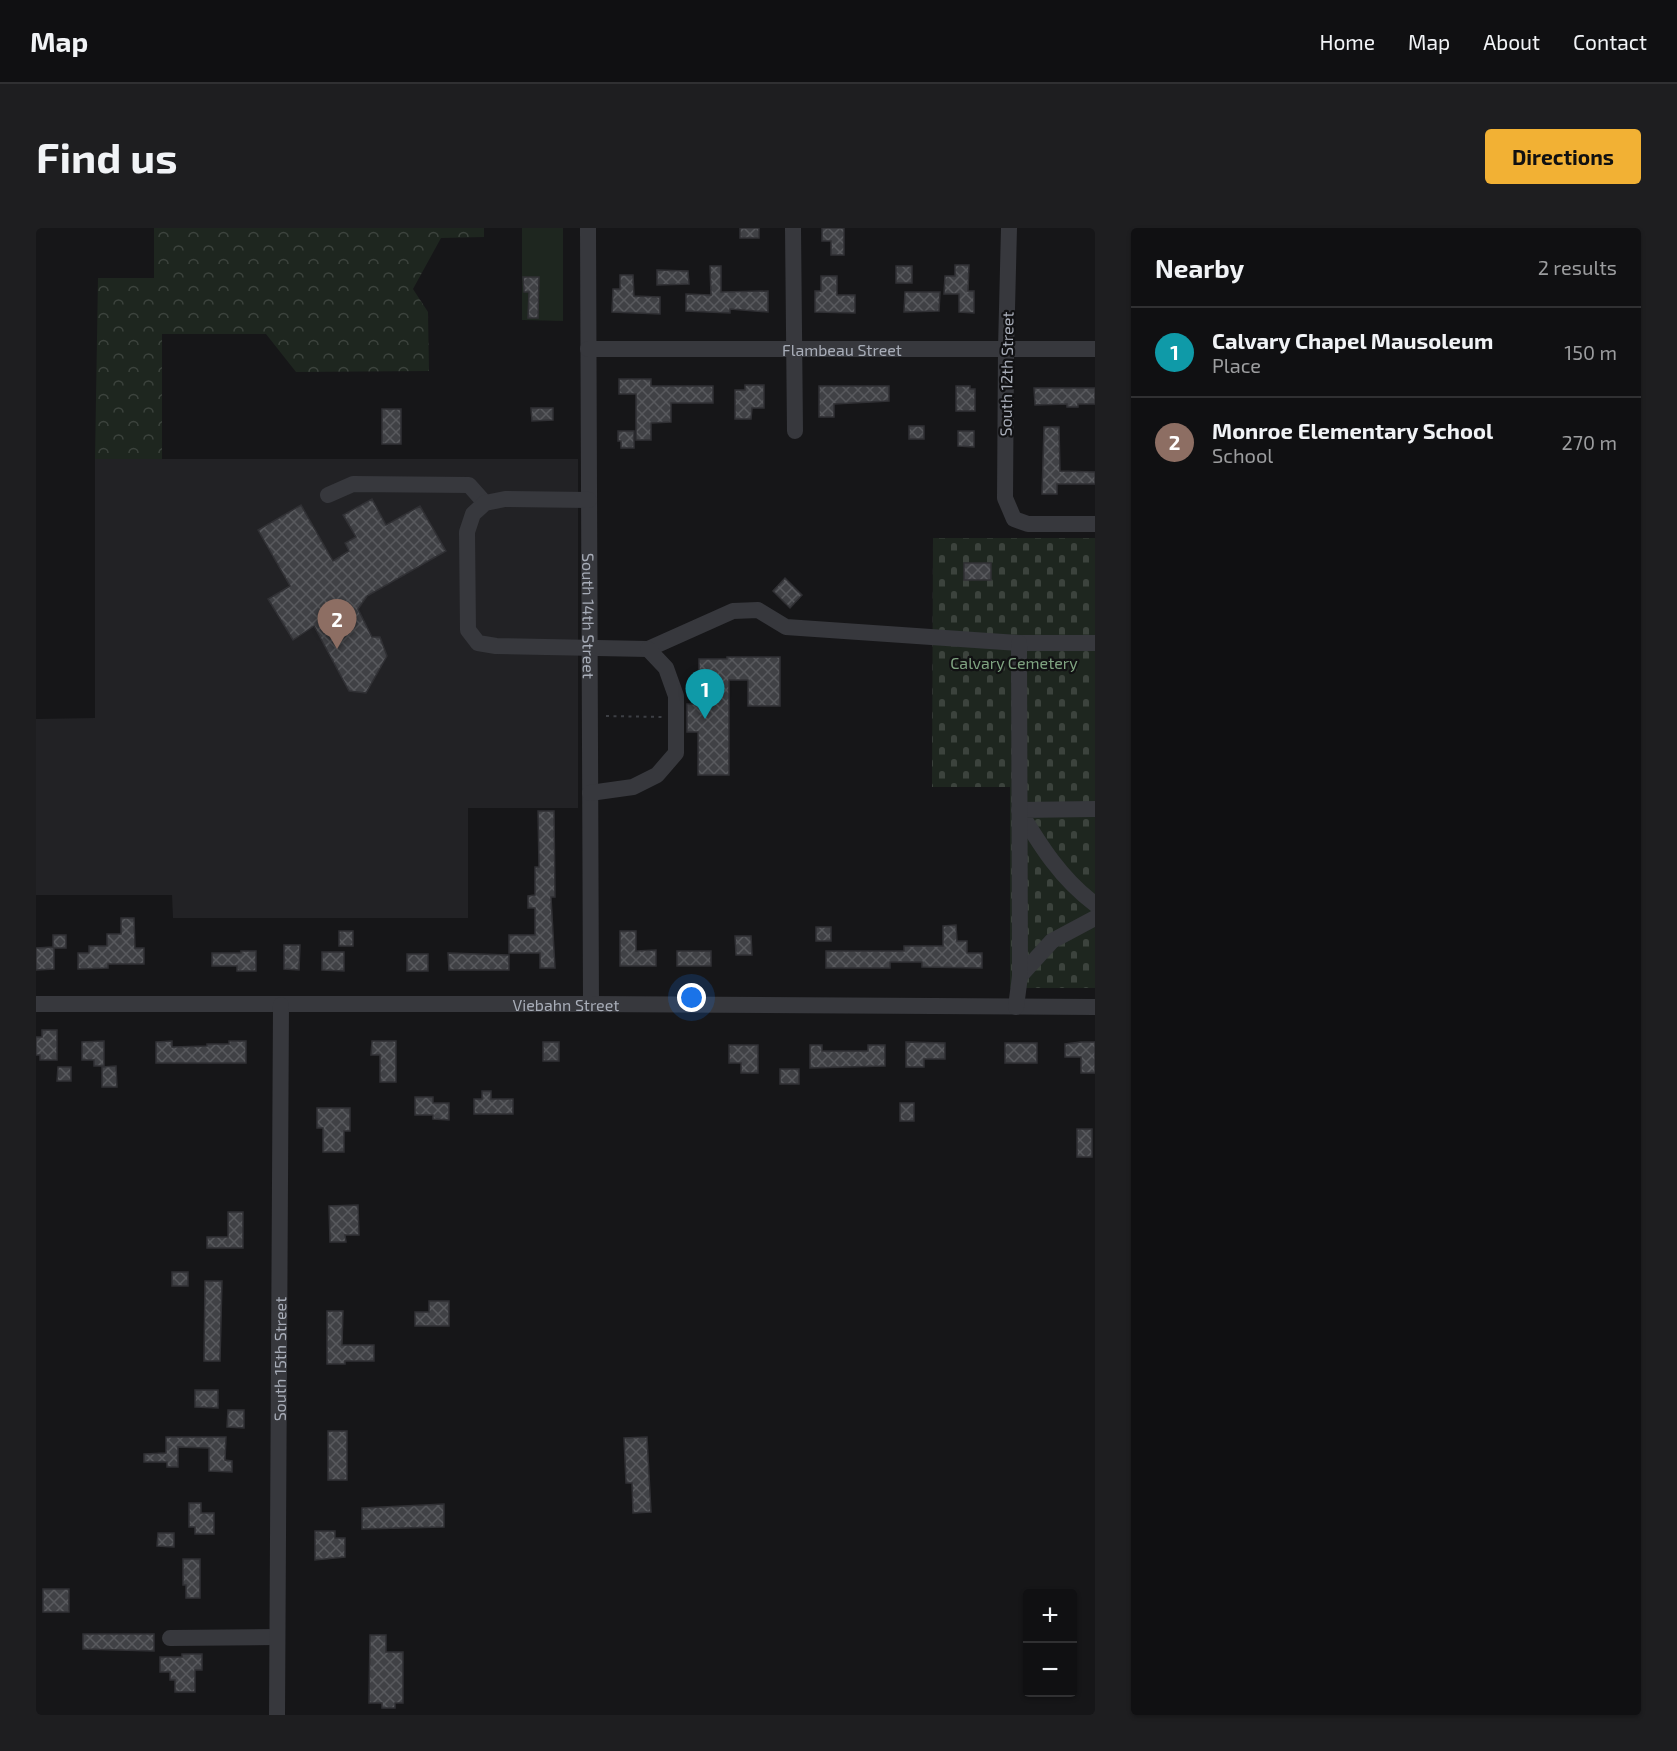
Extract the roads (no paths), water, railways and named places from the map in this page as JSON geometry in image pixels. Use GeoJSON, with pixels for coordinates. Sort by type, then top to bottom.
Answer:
{"type":"FeatureCollection","features":[{"type":"Feature","properties":{"kind":"street","name":"South 14th Street"},"geometry":{"type":"LineString","coordinates":[[588,228],[591,1004]]}},
{"type":"Feature","properties":{"kind":"street"},"geometry":{"type":"LineString","coordinates":[[793,228],[795,431]]}},
{"type":"Feature","properties":{"kind":"street","name":"South 12th Street"},"geometry":{"type":"LineString","coordinates":[[1009,228],[1005,498],[1014,519],[1028,524],[1095,524]]}},
{"type":"Feature","properties":{"kind":"street","name":"Flambeau Street"},"geometry":{"type":"LineString","coordinates":[[588,349],[1095,349]]}},
{"type":"Feature","properties":{"kind":"street"},"geometry":{"type":"LineString","coordinates":[[328,495],[353,484],[469,485],[485,503]]}},
{"type":"Feature","properties":{"kind":"street"},"geometry":{"type":"LineString","coordinates":[[589,500],[505,499],[485,503],[473,514],[467,532],[468,630],[478,643],[496,646],[648,649],[733,611],[758,610],[786,627],[1019,643],[1095,643]]}},
{"type":"Feature","properties":{"kind":"street"},"geometry":{"type":"LineString","coordinates":[[1016,1007],[1020,976],[1019,643]]}},
{"type":"Feature","properties":{"kind":"street"},"geometry":{"type":"LineString","coordinates":[[590,793],[633,788],[657,775],[676,753],[676,696],[666,668],[648,649]]}},
{"type":"Feature","properties":{"kind":"street"},"geometry":{"type":"LineString","coordinates":[[1020,810],[1095,809]]}},
{"type":"Feature","properties":{"kind":"street"},"geometry":{"type":"LineString","coordinates":[[1020,810],[1045,853],[1079,892],[1095,904]]}},
{"type":"Feature","properties":{"kind":"street"},"geometry":{"type":"LineString","coordinates":[[1020,976],[1052,941],[1095,918]]}},
{"type":"Feature","properties":{"kind":"street","name":"Viebahn Street"},"geometry":{"type":"LineString","coordinates":[[36,1004],[1095,1007]]}},
{"type":"Feature","properties":{"kind":"street","name":"South 15th Street"},"geometry":{"type":"LineString","coordinates":[[277,1715],[281,1005]]}},
{"type":"Feature","properties":{"kind":"street"},"geometry":{"type":"LineString","coordinates":[[170,1638],[277,1637]]}},
{"type":"Feature","properties":{"kind":"place","name":"Monroe Elementary School"},"geometry":{"type":"Point","coordinates":[337,649]}},
{"type":"Feature","properties":{"kind":"place","name":"Calvary Chapel Mausoleum"},"geometry":{"type":"Point","coordinates":[705,719]}},
{"type":"Feature","properties":{"kind":"park label","name":"Calvary Cemetery"},"geometry":{"type":"Point","coordinates":[1014,662]}}]}
